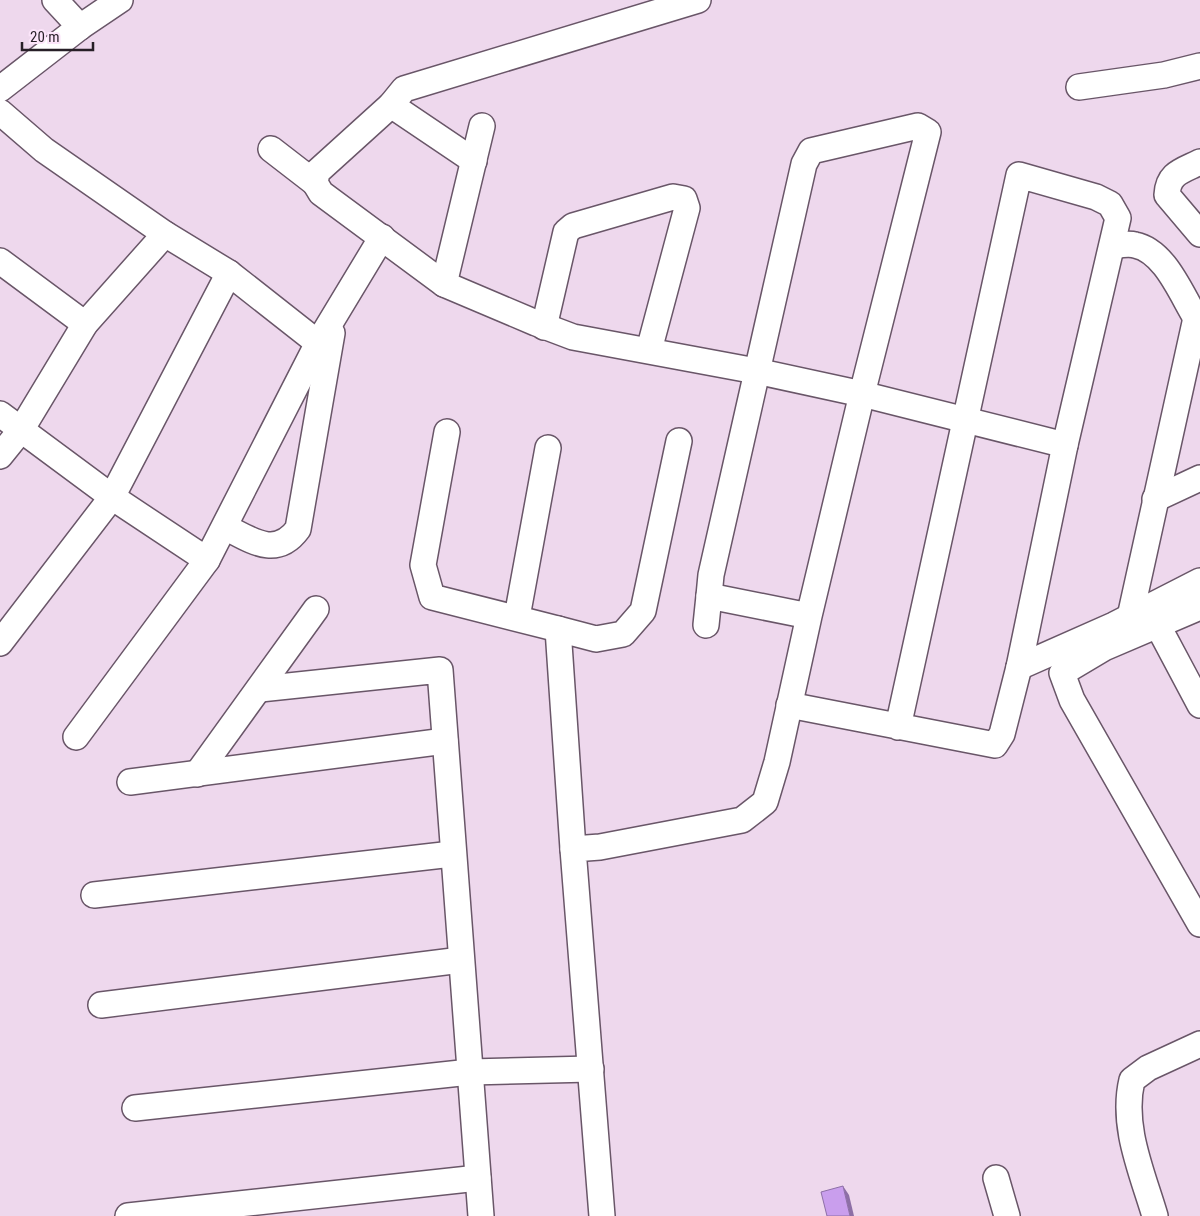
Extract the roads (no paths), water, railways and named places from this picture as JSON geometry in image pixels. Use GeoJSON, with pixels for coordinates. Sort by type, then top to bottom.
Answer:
{"type":"FeatureCollection","features":[{"type":"Feature","properties":{"kind":"street"},"geometry":{"type":"LineString","coordinates":[[55,0],[80,27]]}},
{"type":"Feature","properties":{"kind":"street"},"geometry":{"type":"LineString","coordinates":[[0,89],[80,27],[120,0]]}},
{"type":"Feature","properties":{"kind":"street"},"geometry":{"type":"LineString","coordinates":[[315,183],[317,172],[391,105],[404,89],[698,0]]}},
{"type":"Feature","properties":{"kind":"street"},"geometry":{"type":"LineString","coordinates":[[1079,87],[1164,75],[1200,66]]}},
{"type":"Feature","properties":{"kind":"street"},"geometry":{"type":"LineString","coordinates":[[391,105],[474,161]]}},
{"type":"Feature","properties":{"kind":"street"},"geometry":{"type":"LineString","coordinates":[[2,117],[44,150],[165,234],[228,274],[318,343]]}},
{"type":"Feature","properties":{"kind":"street"},"geometry":{"type":"LineString","coordinates":[[444,284],[482,126]]}},
{"type":"Feature","properties":{"kind":"street"},"geometry":{"type":"LineString","coordinates":[[573,849],[600,847],[742,820],[765,802],[777,762],[809,616],[862,394],[928,132],[918,126],[811,151],[804,164],[711,575],[706,625]]}},
{"type":"Feature","properties":{"kind":"street"},"geometry":{"type":"LineString","coordinates":[[271,149],[315,183],[321,193],[444,284],[544,327],[573,337],[756,371],[862,394],[1065,445]]}},
{"type":"Feature","properties":{"kind":"street"},"geometry":{"type":"LineString","coordinates":[[1200,162],[1174,174],[1167,184],[1166,195],[1200,234]]}},
{"type":"Feature","properties":{"kind":"street"},"geometry":{"type":"LineString","coordinates":[[789,705],[898,727],[995,745],[1002,734],[1019,666],[1065,445],[1118,218],[1110,204],[1096,197],[1019,174],[898,727]]}},
{"type":"Feature","properties":{"kind":"street"},"geometry":{"type":"LineString","coordinates":[[544,327],[566,232],[573,226],[674,197],[684,198],[687,208],[649,350]]}},
{"type":"Feature","properties":{"kind":"street"},"geometry":{"type":"LineString","coordinates":[[0,456],[21,430],[85,324],[165,234]]}},
{"type":"Feature","properties":{"kind":"street"},"geometry":{"type":"LineString","coordinates":[[76,737],[207,560],[318,343],[382,238]]}},
{"type":"Feature","properties":{"kind":"street"},"geometry":{"type":"LineString","coordinates":[[1112,246],[1133,244],[1143,247],[1161,261],[1198,321],[1130,617]]}},
{"type":"Feature","properties":{"kind":"street"},"geometry":{"type":"LineString","coordinates":[[0,261],[85,324]]}},
{"type":"Feature","properties":{"kind":"street"},"geometry":{"type":"LineString","coordinates":[[0,643],[112,497],[228,274]]}},
{"type":"Feature","properties":{"kind":"street"},"geometry":{"type":"LineString","coordinates":[[225,526],[259,544],[277,545],[289,541],[298,529],[335,315]]}},
{"type":"Feature","properties":{"kind":"street"},"geometry":{"type":"LineString","coordinates":[[0,414],[112,497],[207,560]]}},
{"type":"Feature","properties":{"kind":"street"},"geometry":{"type":"LineString","coordinates":[[447,432],[422,565],[432,597],[517,617],[596,639],[623,634],[643,611],[680,441]]}},
{"type":"Feature","properties":{"kind":"street"},"geometry":{"type":"LineString","coordinates":[[517,617],[548,448]]}},
{"type":"Feature","properties":{"kind":"street"},"geometry":{"type":"LineString","coordinates":[[1156,499],[1200,478]]}},
{"type":"Feature","properties":{"kind":"street"},"geometry":{"type":"LineString","coordinates":[[1019,666],[1130,617],[1200,581]]}},
{"type":"Feature","properties":{"kind":"street"},"geometry":{"type":"LineString","coordinates":[[709,596],[809,616]]}},
{"type":"Feature","properties":{"kind":"street"},"geometry":{"type":"LineString","coordinates":[[1200,607],[1104,648],[1062,674],[1072,700],[1200,924]]}},
{"type":"Feature","properties":{"kind":"street"},"geometry":{"type":"LineString","coordinates":[[197,774],[316,609]]}},
{"type":"Feature","properties":{"kind":"street"},"geometry":{"type":"LineString","coordinates":[[1158,626],[1200,705]]}},
{"type":"Feature","properties":{"kind":"street"},"geometry":{"type":"LineString","coordinates":[[558,628],[573,849],[602,1216]]}},
{"type":"Feature","properties":{"kind":"street"},"geometry":{"type":"LineString","coordinates":[[260,688],[440,670],[452,854],[481,1216]]}},
{"type":"Feature","properties":{"kind":"street"},"geometry":{"type":"LineString","coordinates":[[130,782],[445,741]]}},
{"type":"Feature","properties":{"kind":"street"},"geometry":{"type":"LineString","coordinates":[[94,895],[452,854]]}},
{"type":"Feature","properties":{"kind":"street"},"geometry":{"type":"LineString","coordinates":[[101,1005],[461,960]]}},
{"type":"Feature","properties":{"kind":"street"},"geometry":{"type":"LineString","coordinates":[[1155,1216],[1130,1131],[1127,1111],[1132,1080],[1148,1068],[1200,1044]]}},
{"type":"Feature","properties":{"kind":"street"},"geometry":{"type":"LineString","coordinates":[[135,1108],[470,1072],[591,1069]]}},
{"type":"Feature","properties":{"kind":"street"},"geometry":{"type":"LineString","coordinates":[[128,1216],[478,1178]]}},
{"type":"Feature","properties":{"kind":"street"},"geometry":{"type":"LineString","coordinates":[[996,1178],[1007,1216]]}}]}
